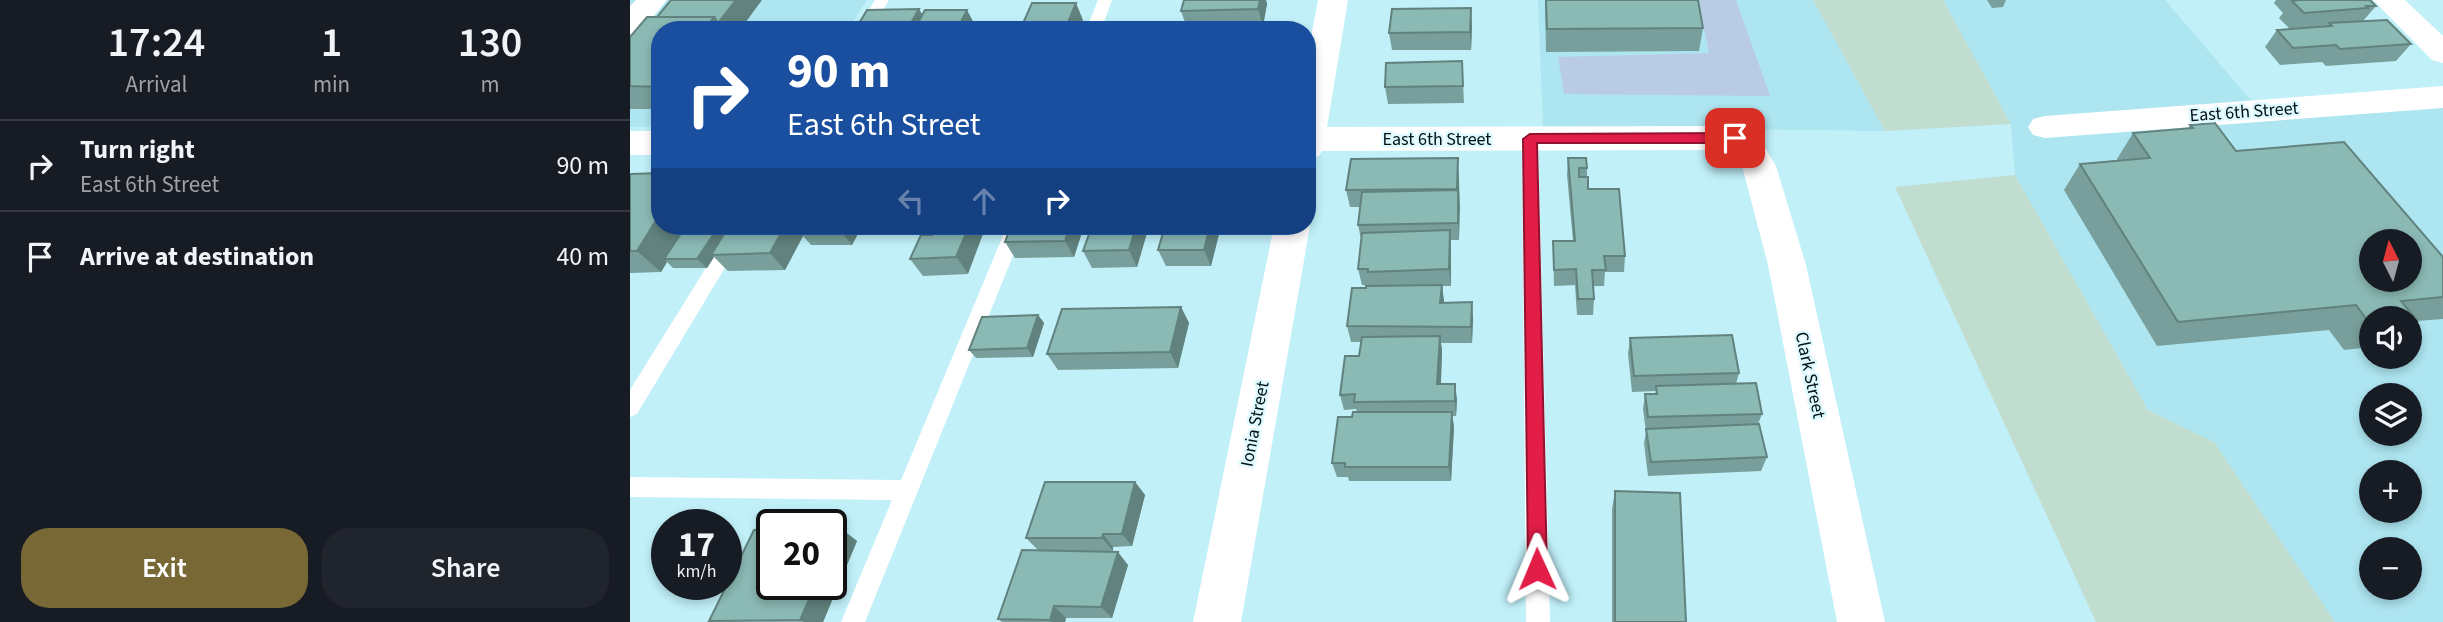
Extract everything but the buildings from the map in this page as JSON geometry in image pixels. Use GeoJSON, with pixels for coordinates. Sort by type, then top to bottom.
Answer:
{"type":"FeatureCollection","features":[{"type":"Feature","properties":{"kind":"street"},"geometry":{"type":"LineString","coordinates":[[630,25],[652,0]]}},
{"type":"Feature","properties":{"kind":"street"},"geometry":{"type":"LineString","coordinates":[[1316,98],[1334,0]]}},
{"type":"Feature","properties":{"kind":"street"},"geometry":{"type":"LineString","coordinates":[[2388,0],[2443,53]]}},
{"type":"Feature","properties":{"kind":"street","name":"East 6th Street"},"geometry":{"type":"LineString","coordinates":[[2045,127],[2443,97]]}},
{"type":"Feature","properties":{"kind":"street","name":"East 6th Street"},"geometry":{"type":"LineString","coordinates":[[1316,142],[1735,138]]}},
{"type":"Feature","properties":{"kind":"street","name":"Clark Street"},"geometry":{"type":"LineString","coordinates":[[1735,138],[1749,149],[1759,166],[1787,265],[1861,622]]}},
{"type":"Feature","properties":{"kind":"street"},"geometry":{"type":"LineString","coordinates":[[630,144],[651,143]]}},
{"type":"Feature","properties":{"kind":"street","name":"Ionia Street"},"geometry":{"type":"LineString","coordinates":[[1217,622],[1291,235]]}},
{"type":"Feature","properties":{"kind":"lane"},"geometry":{"type":"LineString","coordinates":[[869,21],[882,0]]}},
{"type":"Feature","properties":{"kind":"lane"},"geometry":{"type":"LineString","coordinates":[[1097,21],[1105,0]]}},
{"type":"Feature","properties":{"kind":"lane"},"geometry":{"type":"LineString","coordinates":[[1530,139],[1538,622]]}},
{"type":"Feature","properties":{"kind":"lane"},"geometry":{"type":"LineString","coordinates":[[630,408],[736,235]]}},
{"type":"Feature","properties":{"kind":"lane"},"geometry":{"type":"LineString","coordinates":[[853,622],[1012,235]]}},
{"type":"Feature","properties":{"kind":"lane"},"geometry":{"type":"LineString","coordinates":[[630,487],[908,490]]}},
{"type":"Feature","properties":{"kind":"shaded area"},"geometry":{"type":"Polygon","coordinates":[[[630,0],[867,0],[853,21],[651,21],[651,127],[630,127],[630,0]]]}},
{"type":"Feature","properties":{"kind":"shaded area"},"geometry":{"type":"Polygon","coordinates":[[[1538,0],[1813,0],[1885,131],[1543,126],[1538,0]]]}},
{"type":"Feature","properties":{"kind":"shaded area"},"geometry":{"type":"Polygon","coordinates":[[[1699,0],[1736,0],[1770,96],[1564,94],[1558,57],[1709,53],[1699,0]]]}},
{"type":"Feature","properties":{"kind":"shaded area"},"geometry":{"type":"Polygon","coordinates":[[[1943,0],[2165,0],[2254,104],[2443,87],[2443,622],[2335,622],[2214,442],[2148,410],[2015,175],[2011,124],[1943,0]]]}},
{"type":"Feature","properties":{"kind":"green space"},"geometry":{"type":"Polygon","coordinates":[[[1813,0],[1943,0],[2011,124],[1885,131],[1813,0]]]}},
{"type":"Feature","properties":{"kind":"green space"},"geometry":{"type":"Polygon","coordinates":[[[2015,175],[2148,410],[2214,442],[2335,622],[2096,622],[1895,187],[2015,175]]]}},
{"type":"Feature","properties":{"kind":"route"},"geometry":{"type":"LineString","coordinates":[[1537,569],[1530,139],[1735,138]]}}]}
